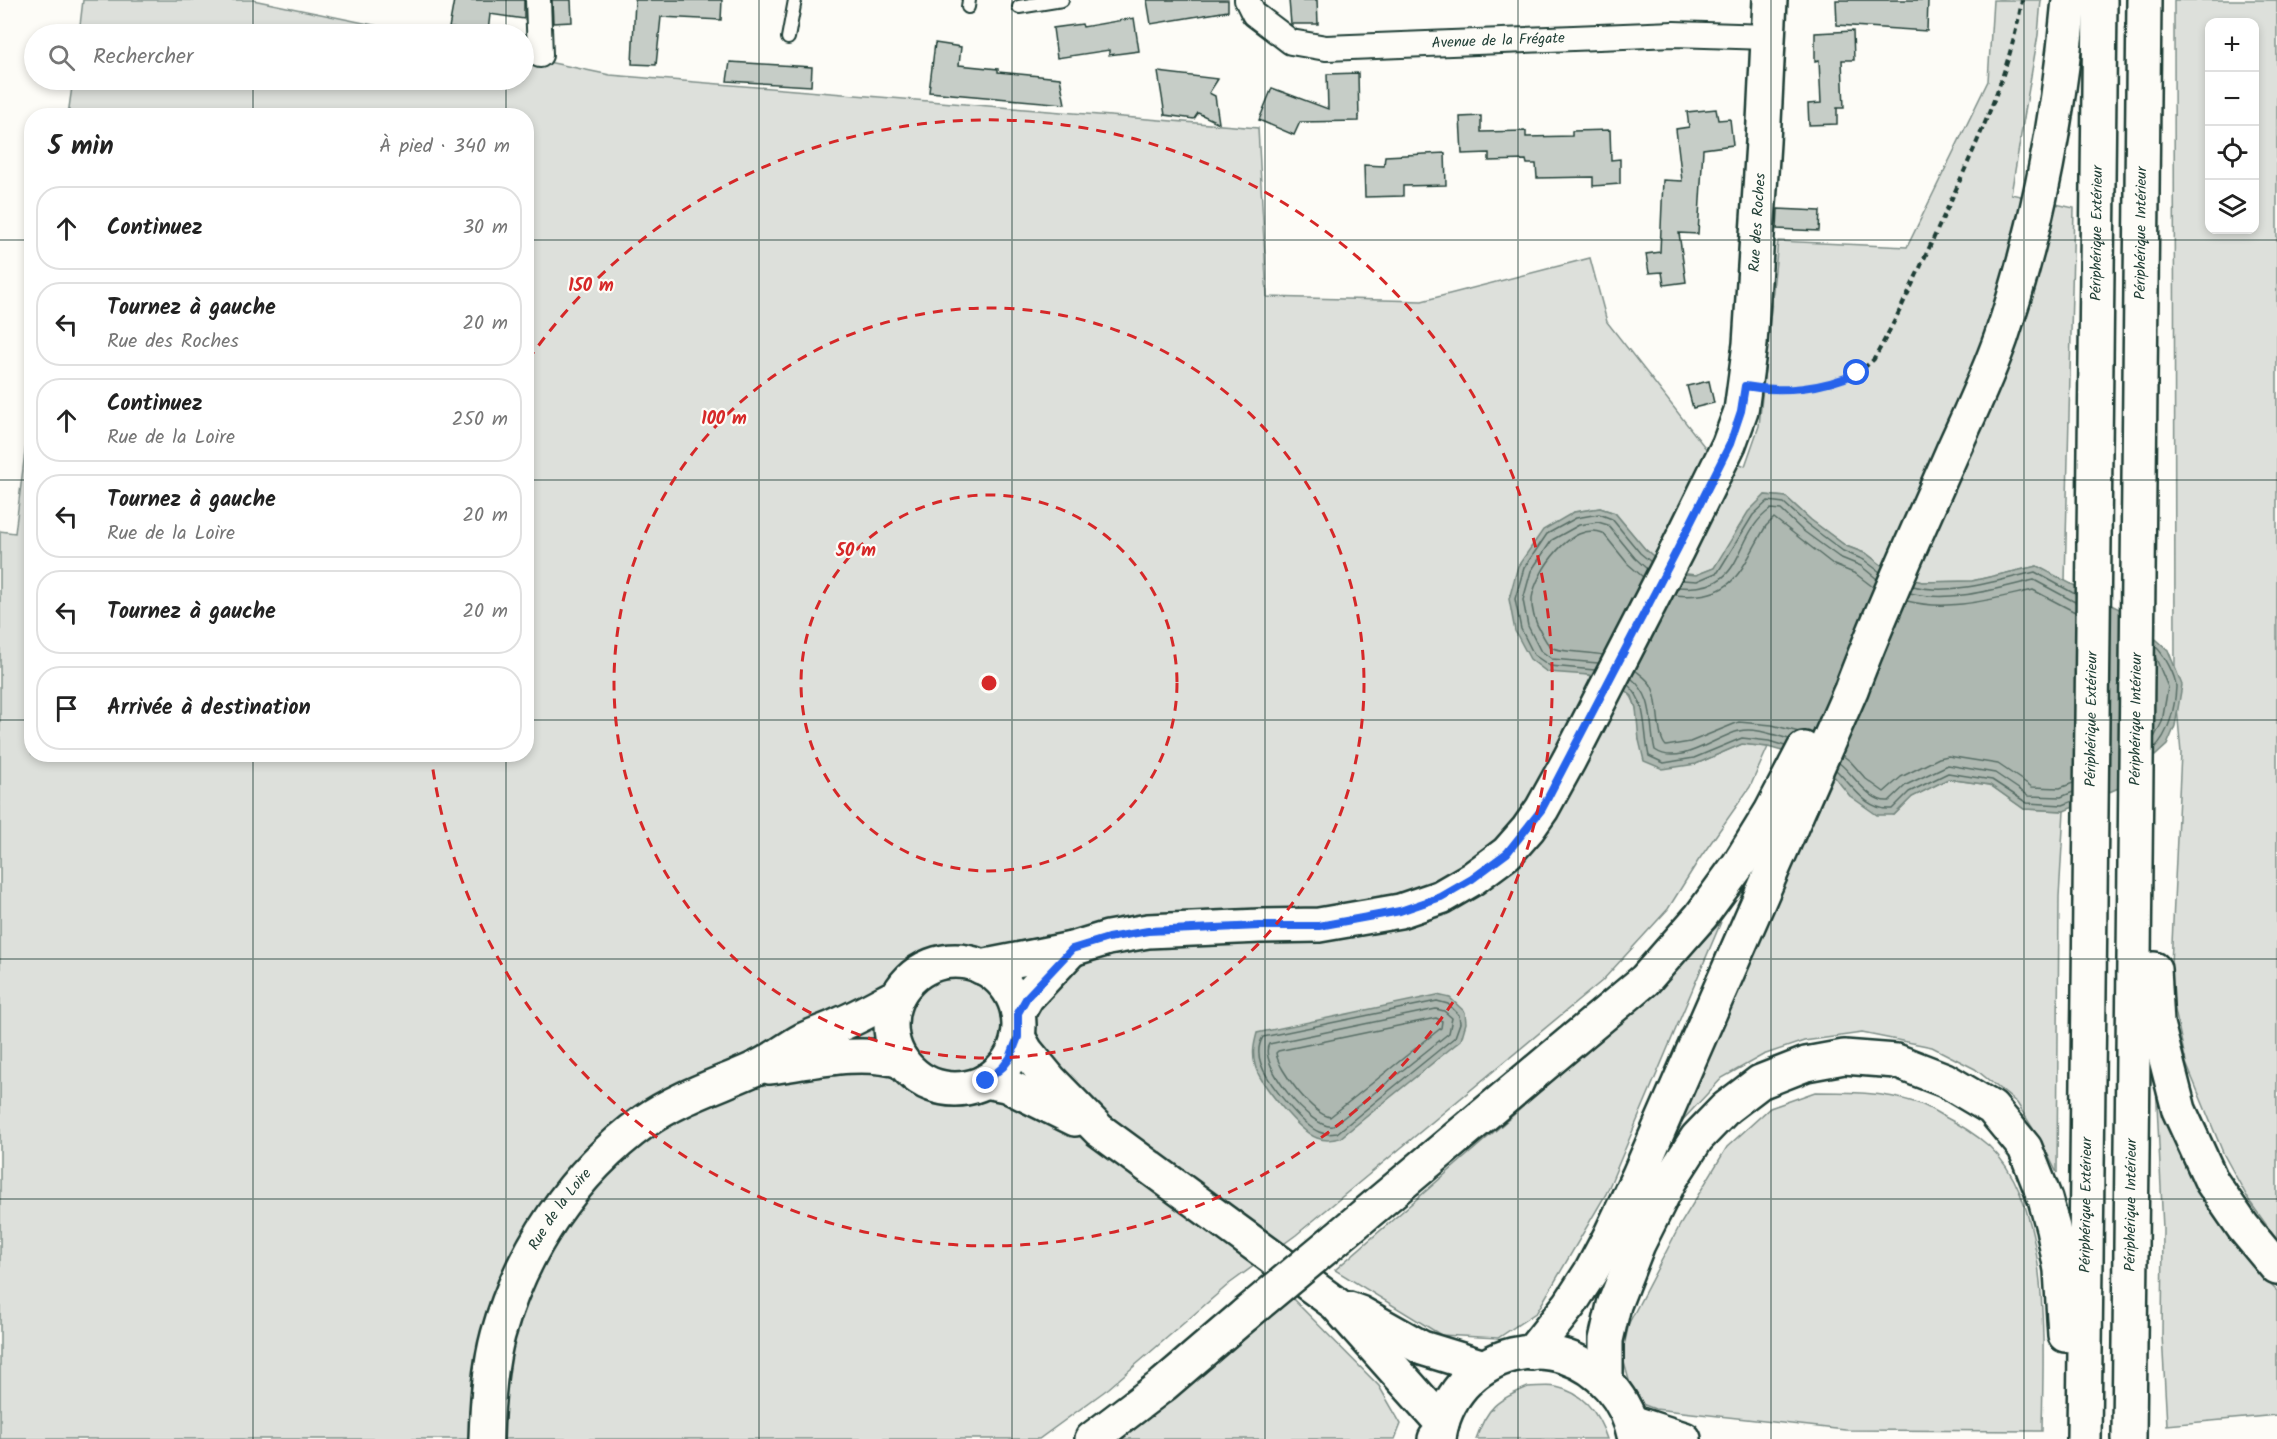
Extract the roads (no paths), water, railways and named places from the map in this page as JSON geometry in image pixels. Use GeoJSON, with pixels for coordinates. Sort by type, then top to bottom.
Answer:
{"type":"FeatureCollection","features":[{"type":"Feature","properties":{"kind":"main road","name":"Rue des Roches"},"geometry":{"type":"LineString","coordinates":[[1081,947],[1108,938],[1148,931],[1319,926],[1400,911],[1441,897],[1472,879],[1507,853],[1528,829],[1542,809],[1569,760],[1677,550],[1730,444],[1741,411],[1745,386],[1761,178],[1770,0]]}},
{"type":"Feature","properties":{"kind":"main road"},"geometry":{"type":"LineString","coordinates":[[1531,1353],[1592,1270],[1638,1177],[1790,800],[1809,740],[1847,654],[1874,631],[2000,340],[2028,246],[2057,108],[2069,0]]}},
{"type":"Feature","properties":{"kind":"main road","name":"Périphérique Extérieur"},"geometry":{"type":"LineString","coordinates":[[2084,1435],[2100,0]]}},
{"type":"Feature","properties":{"kind":"main road","name":"Périphérique Intérieur"},"geometry":{"type":"LineString","coordinates":[[2128,1439],[2144,0]]}},
{"type":"Feature","properties":{"kind":"main road"},"geometry":{"type":"LineString","coordinates":[[1092,1439],[1163,1385],[1645,980],[1701,916],[1738,864],[1790,800]]}},
{"type":"Feature","properties":{"kind":"main road"},"geometry":{"type":"LineString","coordinates":[[2134,933],[2154,969],[2157,1024],[2167,1070],[2184,1121],[2212,1182],[2243,1227],[2277,1268]]}},
{"type":"Feature","properties":{"kind":"main road"},"geometry":{"type":"LineString","coordinates":[[981,967],[1081,947]]}},
{"type":"Feature","properties":{"kind":"main road"},"geometry":{"type":"LineString","coordinates":[[1081,947],[1027,997],[1018,1025],[1010,1058],[986,1081],[960,1089],[947,1089],[922,1079],[902,1061],[891,1033],[892,1014],[898,995],[911,978],[929,966],[939,963],[961,961],[981,967],[995,975],[1013,999],[1018,1025],[1026,1051],[1050,1080],[1099,1130],[1336,1304],[1439,1434],[1458,1391],[1484,1367],[1499,1360],[1531,1353],[1551,1354],[1571,1359],[1590,1368],[1617,1393],[1633,1430],[1684,1439]]}},
{"type":"Feature","properties":{"kind":"main road","name":"Rue de la Loire"},"geometry":{"type":"LineString","coordinates":[[486,1439],[486,1415],[497,1337],[509,1300],[527,1259],[550,1221],[580,1183],[610,1151],[646,1121],[687,1097],[755,1069],[803,1041],[843,1024],[898,995]]}},
{"type":"Feature","properties":{"kind":"main road","name":"Rue de la Loire"},"geometry":{"type":"LineString","coordinates":[[755,1069],[857,1055],[886,1056],[902,1061]]}},
{"type":"Feature","properties":{"kind":"main road"},"geometry":{"type":"LineString","coordinates":[[1606,1381],[1606,1340],[1614,1305],[1638,1244],[1666,1189],[1697,1138],[1726,1108],[1760,1082],[1806,1064],[1844,1057],[1896,1061],[1945,1080],[1992,1108],[2025,1148],[2054,1227],[2065,1303],[2066,1399],[2084,1435]]}},
{"type":"Feature","properties":{"kind":"main road"},"geometry":{"type":"LineString","coordinates":[[986,1081],[1016,1089],[1099,1130]]}},
{"type":"Feature","properties":{"kind":"main road"},"geometry":{"type":"LineString","coordinates":[[1336,1304],[1360,1312],[1422,1348],[1484,1367]]}},
{"type":"Feature","properties":{"kind":"street"},"geometry":{"type":"LineString","coordinates":[[538,0],[540,56]]}},
{"type":"Feature","properties":{"kind":"street","name":"Avenue de la Frégate"},"geometry":{"type":"LineString","coordinates":[[1247,0],[1254,14],[1291,42],[1326,48],[1674,34],[1768,36]]}},
{"type":"Feature","properties":{"kind":"lane"},"geometry":{"type":"LineString","coordinates":[[788,39],[795,0]]}},
{"type":"Feature","properties":{"kind":"lane"},"geometry":{"type":"LineString","coordinates":[[1019,7],[1062,0]]}},
{"type":"Feature","properties":{"kind":"water"},"geometry":{"type":"Polygon","coordinates":[[[1765,495],[1786,497],[1811,520],[1846,546],[1867,554],[1893,574],[1922,582],[1972,581],[2037,566],[2127,613],[2168,650],[2182,685],[2175,726],[2167,745],[2121,787],[2064,811],[2024,809],[1990,785],[1948,779],[1912,797],[1894,815],[1877,815],[1850,796],[1834,776],[1803,757],[1768,747],[1742,744],[1696,764],[1663,769],[1644,761],[1632,696],[1615,683],[1589,675],[1547,672],[1530,659],[1515,631],[1509,599],[1518,566],[1543,530],[1574,512],[1600,508],[1615,513],[1645,549],[1673,573],[1696,575],[1714,568],[1748,512],[1765,495]]]}},
{"type":"Feature","properties":{"kind":"water"},"geometry":{"type":"Polygon","coordinates":[[[1437,995],[1450,998],[1465,1012],[1466,1023],[1461,1040],[1340,1138],[1323,1140],[1301,1127],[1281,1106],[1258,1073],[1254,1056],[1257,1033],[1437,995]]]}}]}
